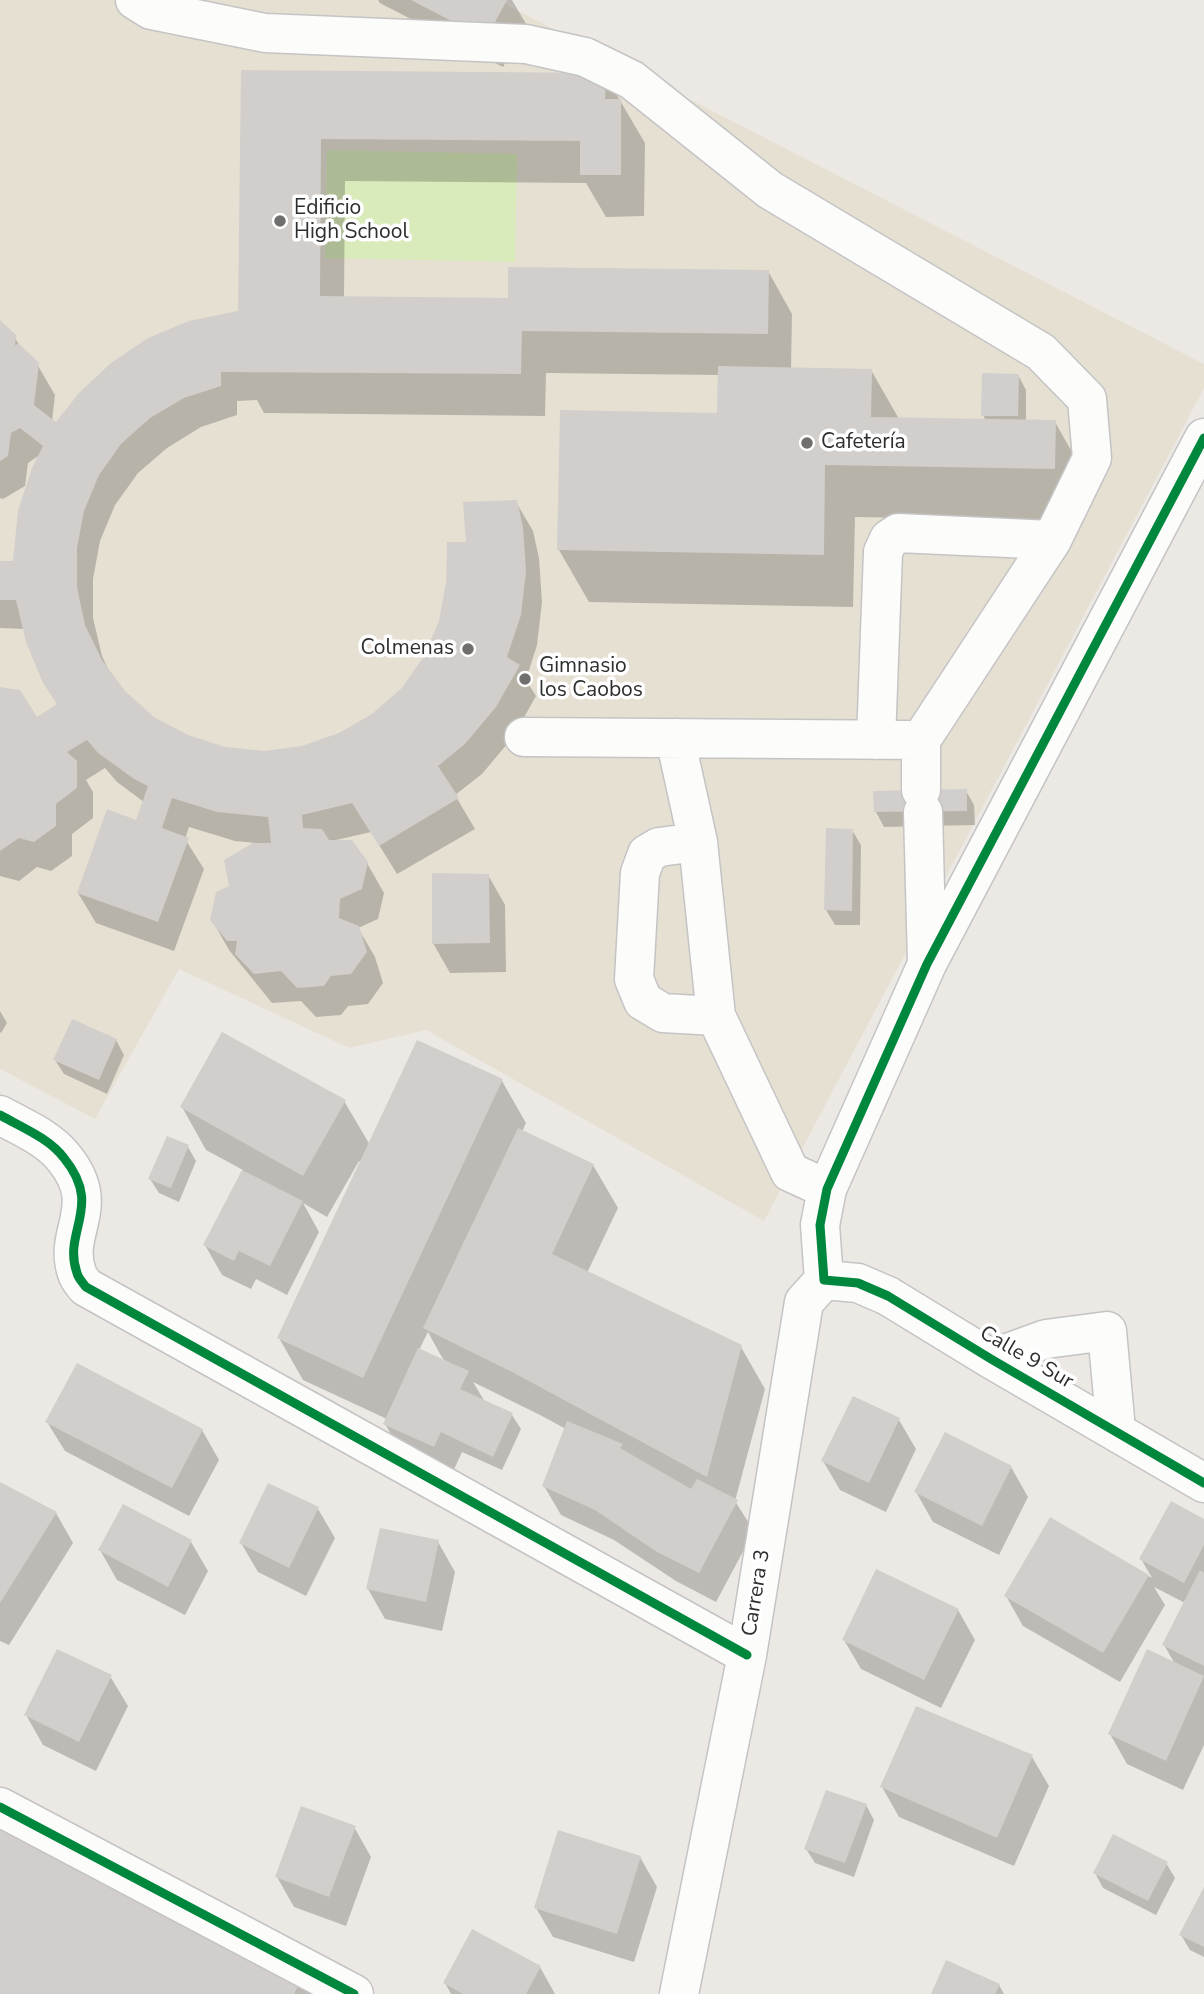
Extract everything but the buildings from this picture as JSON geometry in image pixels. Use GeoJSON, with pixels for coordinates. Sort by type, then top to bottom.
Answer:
{"type":"FeatureCollection","features":[{"type":"Feature","properties":{"kind":"street"},"geometry":{"type":"LineString","coordinates":[[135,0],[151,10],[265,33],[526,44],[585,57],[632,80],[770,190],[1041,352],[1087,399],[1092,458],[1052,540],[921,740],[927,964]]}},
{"type":"Feature","properties":{"kind":"street"},"geometry":{"type":"LineString","coordinates":[[824,1280],[820,1225],[827,1189],[927,964],[1204,438]]}},
{"type":"Feature","properties":{"kind":"street"},"geometry":{"type":"LineString","coordinates":[[876,740],[883,552],[889,539],[898,533],[1052,540]]}},
{"type":"Feature","properties":{"kind":"street"},"geometry":{"type":"LineString","coordinates":[[524,737],[921,740]]}},
{"type":"Feature","properties":{"kind":"street"},"geometry":{"type":"LineString","coordinates":[[675,738],[698,842],[716,1016],[790,1172],[827,1189]]}},
{"type":"Feature","properties":{"kind":"street"},"geometry":{"type":"LineString","coordinates":[[698,842],[659,847],[647,854],[640,873],[634,979],[643,1001],[663,1013],[716,1016]]}},
{"type":"Feature","properties":{"kind":"street"},"geometry":{"type":"LineString","coordinates":[[0,1115],[49,1143],[64,1156],[80,1183],[83,1209],[74,1250],[77,1273],[86,1287],[747,1655]]}},
{"type":"Feature","properties":{"kind":"street","name":"Carrera 3"},"geometry":{"type":"LineString","coordinates":[[679,1994],[747,1655],[804,1302],[824,1280]]}},
{"type":"Feature","properties":{"kind":"street","name":"Calle 9 Sur"},"geometry":{"type":"LineString","coordinates":[[824,1280],[858,1283],[888,1296],[990,1359],[1204,1482]]}},
{"type":"Feature","properties":{"kind":"street"},"geometry":{"type":"LineString","coordinates":[[990,1359],[1046,1339],[1107,1331],[1116,1430]]}},
{"type":"Feature","properties":{"kind":"street"},"geometry":{"type":"LineString","coordinates":[[0,1807],[354,1994]]}},
{"type":"Feature","properties":{"kind":"shaded area","name":"Gimnasio los Caobos"},"geometry":{"type":"Polygon","coordinates":[[[0,0],[497,0],[1204,364],[1204,388],[764,1221],[426,1030],[349,1048],[179,969],[95,1119],[0,1069],[0,0]]]}},
{"type":"Feature","properties":{"kind":"green space"},"geometry":{"type":"Polygon","coordinates":[[[327,150],[517,154],[515,262],[325,258],[327,150]]]}},
{"type":"Feature","properties":{"kind":"cycle path"},"geometry":{"type":"LineString","coordinates":[[1204,438],[927,964],[827,1189],[820,1225],[824,1280],[858,1283],[888,1296],[1204,1483]]}},
{"type":"Feature","properties":{"kind":"cycle path"},"geometry":{"type":"LineString","coordinates":[[0,1115],[51,1145],[75,1175],[81,1191],[82,1205],[74,1258],[78,1275],[86,1287],[747,1655]]}},
{"type":"Feature","properties":{"kind":"cycle path"},"geometry":{"type":"LineString","coordinates":[[0,1807],[354,1994]]}},
{"type":"Feature","properties":{"kind":"place","name":"Edificio High School"},"geometry":{"type":"Point","coordinates":[280,221]}},
{"type":"Feature","properties":{"kind":"place","name":"Cafetería"},"geometry":{"type":"Point","coordinates":[807,443]}},
{"type":"Feature","properties":{"kind":"place","name":"Colmenas"},"geometry":{"type":"Point","coordinates":[468,649]}},
{"type":"Feature","properties":{"kind":"place","name":"Gimnasio los Caobos"},"geometry":{"type":"Point","coordinates":[525,679]}}]}
